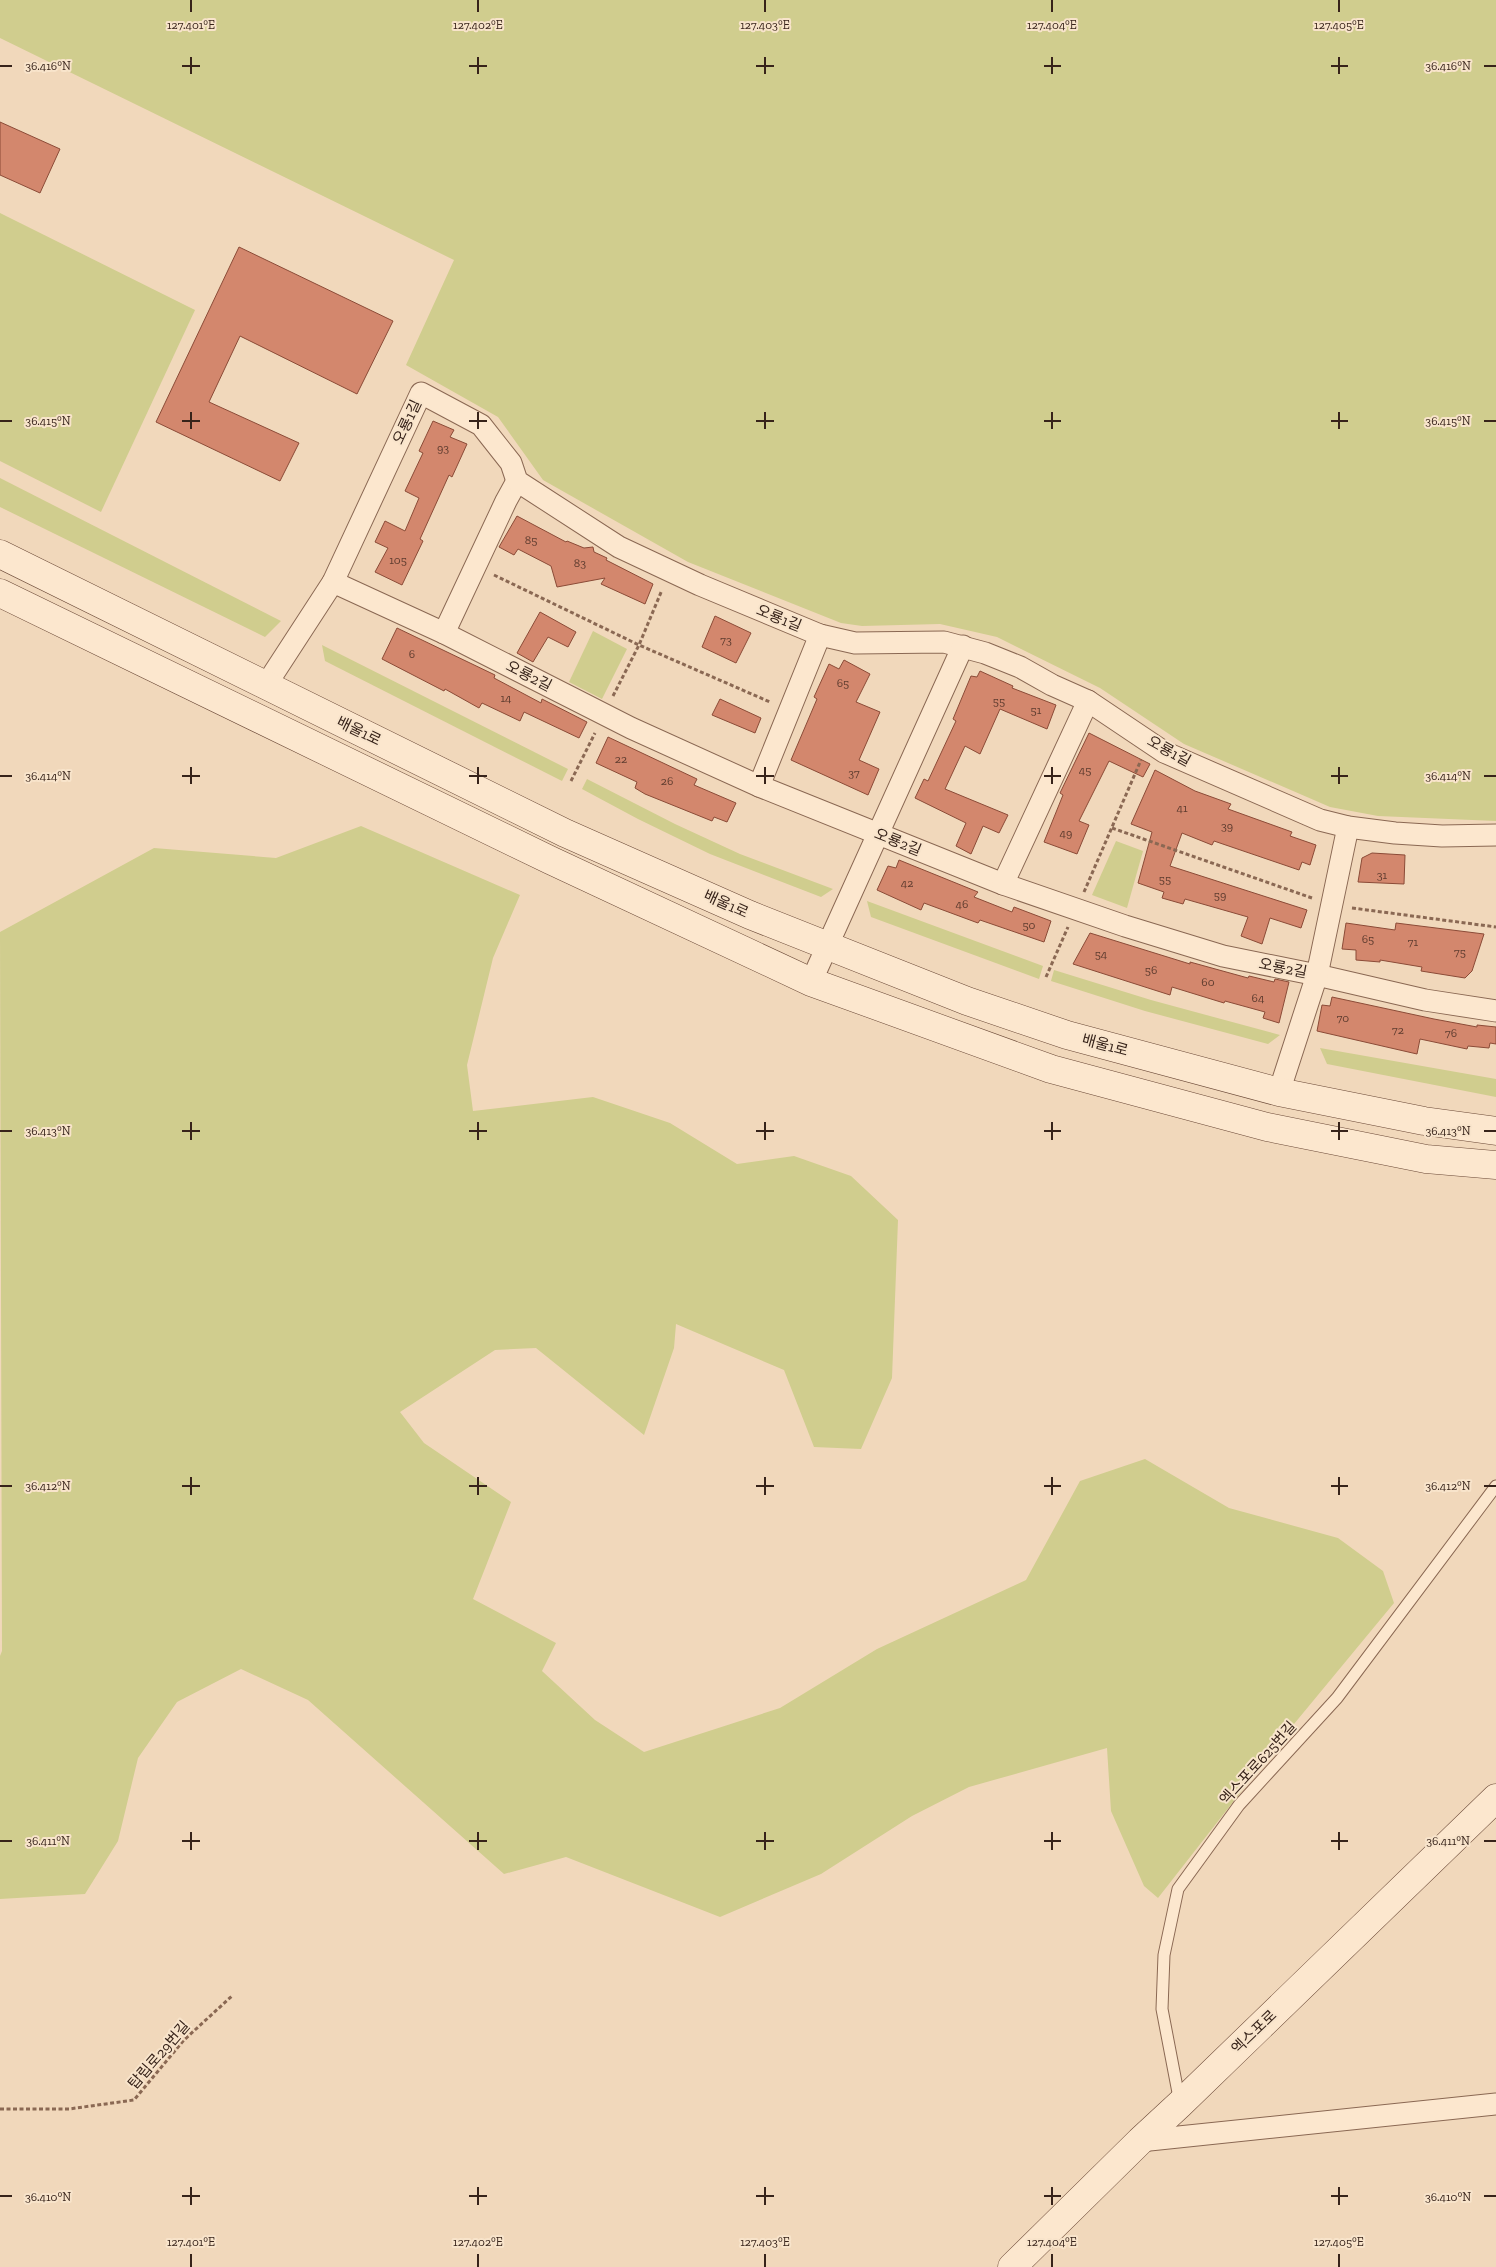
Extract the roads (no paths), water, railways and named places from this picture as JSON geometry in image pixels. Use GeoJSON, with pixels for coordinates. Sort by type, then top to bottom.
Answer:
{"type":"FeatureCollection","features":[{"type":"Feature","properties":{"kind":"main road","name":"배울1로"},"geometry":{"type":"LineString","coordinates":[[0,554],[566,833],[750,915],[967,1001],[1068,1035],[1279,1092],[1424,1121],[1496,1131]]}},
{"type":"Feature","properties":{"kind":"main road"},"geometry":{"type":"LineString","coordinates":[[0,593],[541,856],[811,982],[1051,1069],[1267,1127],[1426,1159],[1496,1165]]}},
{"type":"Feature","properties":{"kind":"main road","name":"엑스포로"},"geometry":{"type":"LineString","coordinates":[[1012,2267],[1496,1798]]}},
{"type":"Feature","properties":{"kind":"street","name":"오룡1길"},"geometry":{"type":"LineString","coordinates":[[266,685],[333,582],[421,393],[481,425],[511,463],[517,481],[619,547],[669,571],[820,635],[855,643],[944,642],[963,646],[1020,667],[1052,685],[1088,701],[1164,752],[1301,813],[1348,827],[1442,836],[1496,835]]}},
{"type":"Feature","properties":{"kind":"street"},"geometry":{"type":"LineString","coordinates":[[444,633],[506,500],[517,481]]}},
{"type":"Feature","properties":{"kind":"street","name":"오룡2길"},"geometry":{"type":"LineString","coordinates":[[333,582],[444,633],[604,714],[760,786],[1004,884],[1223,956],[1318,975],[1424,1000],[1496,1011]]}},
{"type":"Feature","properties":{"kind":"street"},"geometry":{"type":"LineString","coordinates":[[760,786],[820,635]]}},
{"type":"Feature","properties":{"kind":"street"},"geometry":{"type":"LineString","coordinates":[[811,982],[963,646]]}},
{"type":"Feature","properties":{"kind":"street"},"geometry":{"type":"LineString","coordinates":[[1004,884],[1088,701]]}},
{"type":"Feature","properties":{"kind":"street"},"geometry":{"type":"LineString","coordinates":[[1279,1092],[1318,975],[1348,827]]}},
{"type":"Feature","properties":{"kind":"street"},"geometry":{"type":"LineString","coordinates":[[1140,2141],[1496,2104]]}},
{"type":"Feature","properties":{"kind":"lane","name":"엑스포로625번길"},"geometry":{"type":"LineString","coordinates":[[1180,2104],[1162,2009],[1164,1956],[1178,1889],[1239,1805],[1337,1698],[1496,1486]]}}]}
